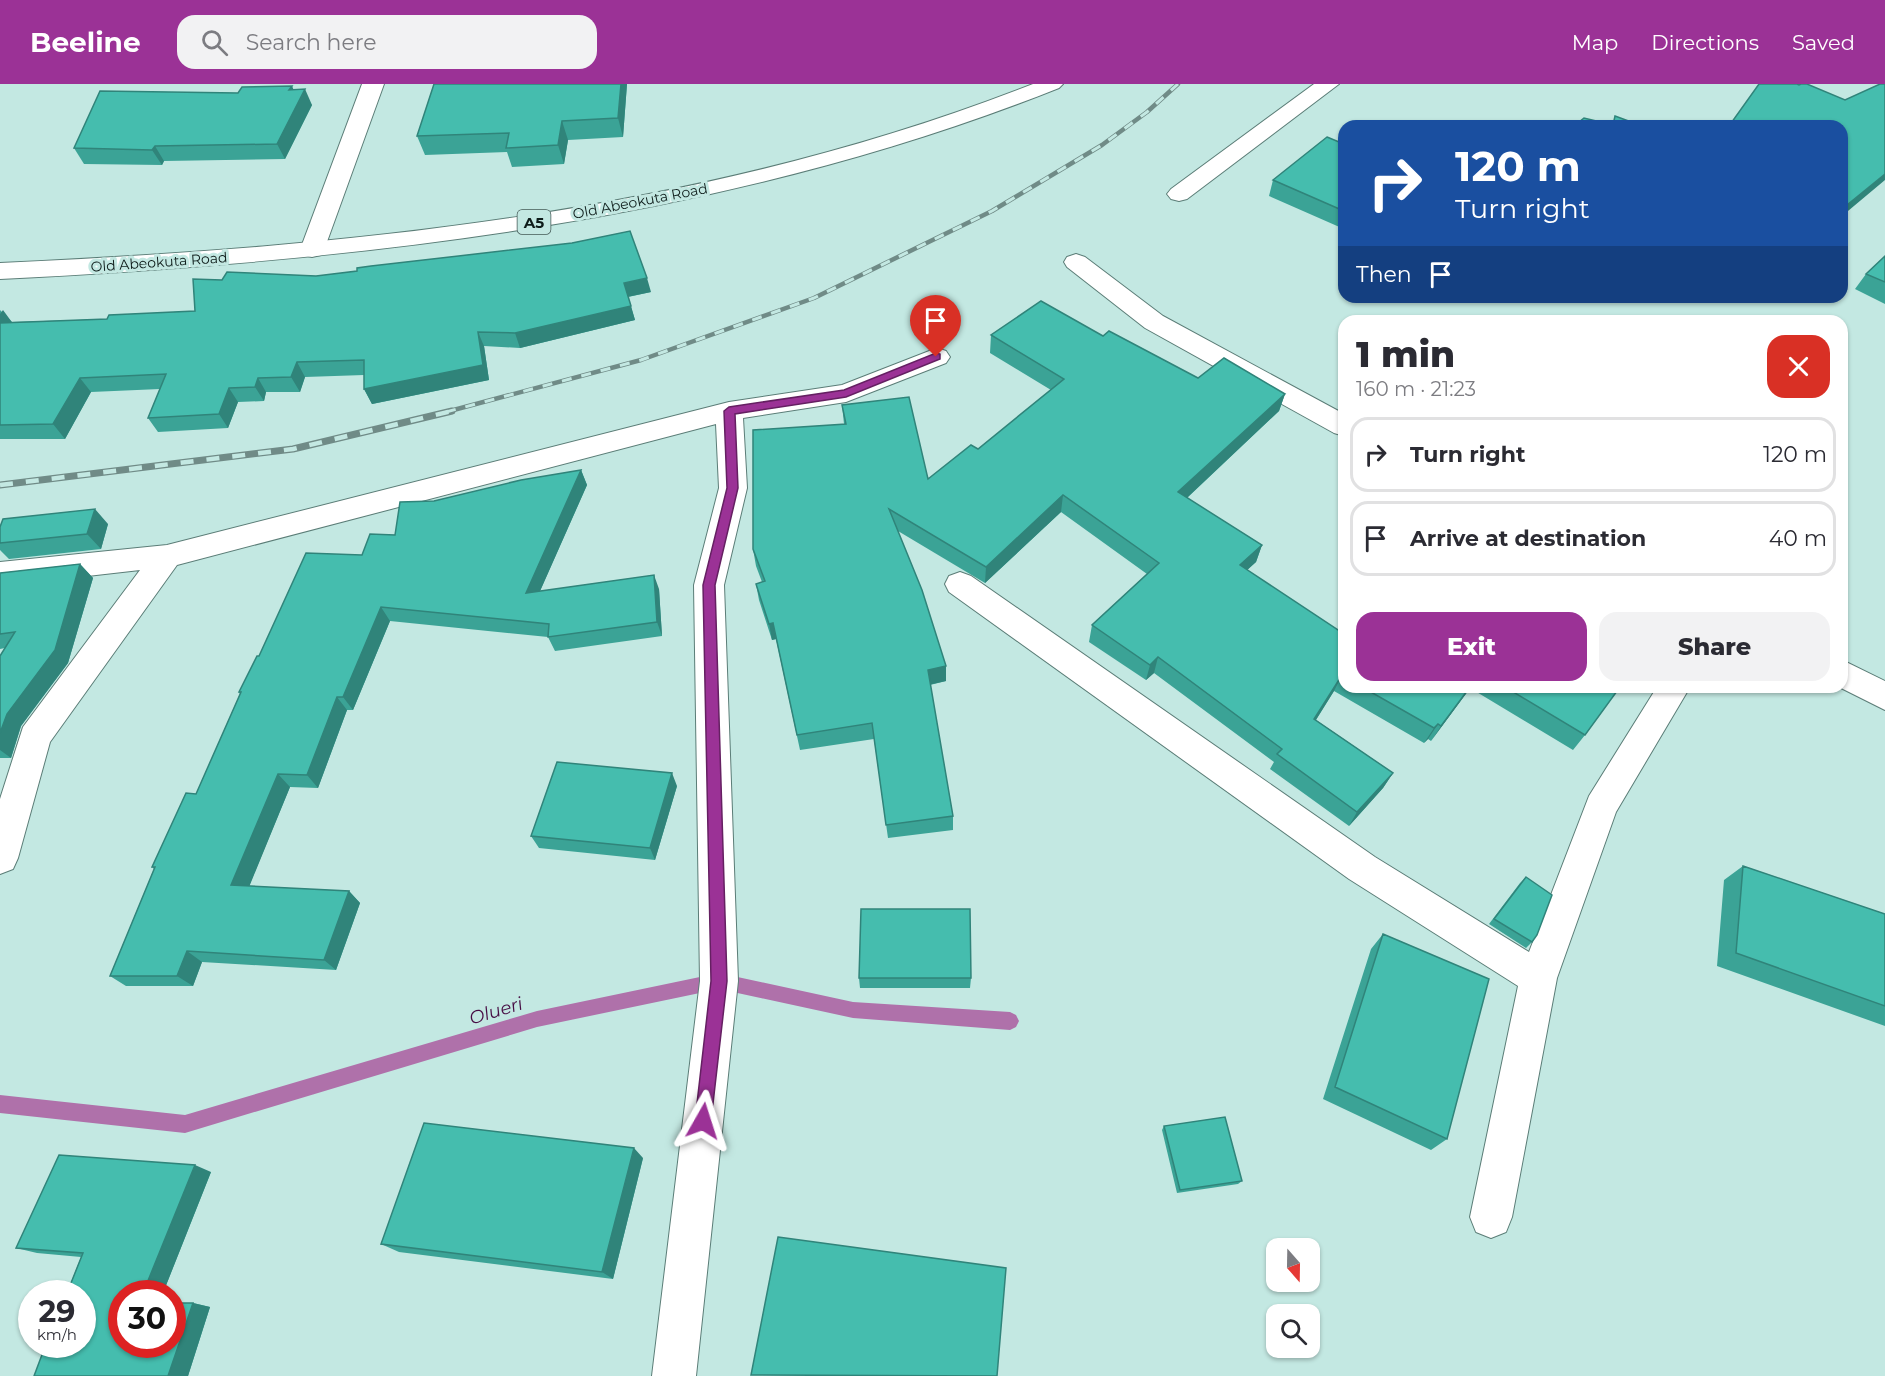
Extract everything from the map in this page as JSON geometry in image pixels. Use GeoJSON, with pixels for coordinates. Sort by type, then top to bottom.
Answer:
{"type":"FeatureCollection","features":[{"type":"Feature","properties":{"kind":"main road"},"geometry":{"type":"LineString","coordinates":[[312,250],[373,84]]}},
{"type":"Feature","properties":{"kind":"main road","name":"Old Abeokuta Road"},"geometry":{"type":"LineString","coordinates":[[0,271],[129,266],[312,250],[538,221],[662,198],[795,168],[920,134],[990,110],[1052,84]]}},
{"type":"Feature","properties":{"kind":"main road"},"geometry":{"type":"LineString","coordinates":[[1179,194],[1328,84]]}},
{"type":"Feature","properties":{"kind":"main road"},"geometry":{"type":"LineString","coordinates":[[1076,262],[1154,322],[1338,423]]}},
{"type":"Feature","properties":{"kind":"main road"},"geometry":{"type":"LineString","coordinates":[[0,574],[167,556],[729,411],[846,393],[936,357]]}},
{"type":"Feature","properties":{"kind":"main road"},"geometry":{"type":"LineString","coordinates":[[674,1376],[719,981],[709,585],[733,488],[729,411]]}},
{"type":"Feature","properties":{"kind":"main road"},"geometry":{"type":"LineString","coordinates":[[0,858],[35,737],[167,556]]}},
{"type":"Feature","properties":{"kind":"main road"},"geometry":{"type":"LineString","coordinates":[[960,584],[1362,868],[1538,978]]}},
{"type":"Feature","properties":{"kind":"main road"},"geometry":{"type":"LineString","coordinates":[[1848,676],[1885,697]]}},
{"type":"Feature","properties":{"kind":"main road"},"geometry":{"type":"LineString","coordinates":[[1491,1217],[1538,978],[1601,807],[1670,693]]}},
{"type":"Feature","properties":{"kind":"building"},"geometry":{"type":"Polygon","coordinates":[[[434,84],[621,84],[618,118],[562,121],[558,145],[506,148],[509,133],[417,136],[434,84]]]}},
{"type":"Feature","properties":{"kind":"building"},"geometry":{"type":"Polygon","coordinates":[[[1759,84],[1807,84],[1845,100],[1880,84],[1885,84],[1885,174],[1848,204],[1848,120],[1733,120],[1759,84]]]}},
{"type":"Feature","properties":{"kind":"building"},"geometry":{"type":"Polygon","coordinates":[[[292,86],[289,90],[305,89],[277,144],[155,146],[152,150],[74,148],[100,91],[238,93],[242,87],[292,86]]]}},
{"type":"Feature","properties":{"kind":"building"},"geometry":{"type":"Polygon","coordinates":[[[1615,116],[1626,120],[1614,120],[1615,116]]]}},
{"type":"Feature","properties":{"kind":"building"},"geometry":{"type":"Polygon","coordinates":[[[1327,137],[1338,142],[1338,208],[1273,180],[1327,137]]]}},
{"type":"Feature","properties":{"kind":"building"},"geometry":{"type":"Polygon","coordinates":[[[630,231],[647,278],[624,283],[631,306],[515,333],[478,332],[483,365],[364,389],[364,360],[297,362],[291,377],[258,378],[255,387],[229,388],[219,414],[148,418],[166,374],[80,378],[53,424],[0,425],[0,323],[107,319],[109,315],[195,311],[193,279],[222,280],[227,272],[316,276],[357,271],[357,268],[371,266],[572,243],[630,231]]]}},
{"type":"Feature","properties":{"kind":"building"},"geometry":{"type":"Polygon","coordinates":[[[1885,256],[1885,282],[1866,274],[1885,256]]]}},
{"type":"Feature","properties":{"kind":"building"},"geometry":{"type":"Polygon","coordinates":[[[1041,301],[1103,336],[1109,331],[1198,378],[1224,358],[1285,394],[1178,492],[1262,545],[1240,565],[1338,630],[1338,681],[1314,719],[1393,773],[1357,812],[1277,754],[1282,749],[1158,657],[1150,665],[1092,625],[1159,563],[1063,495],[986,567],[889,509],[922,590],[946,666],[928,670],[953,816],[886,825],[872,723],[797,735],[773,623],[769,624],[756,584],[765,581],[753,549],[753,430],[846,424],[842,405],[909,397],[928,479],[971,445],[978,449],[1064,379],[991,335],[1041,301]]]}},
{"type":"Feature","properties":{"kind":"building"},"geometry":{"type":"Polygon","coordinates":[[[581,470],[526,593],[654,575],[657,622],[548,637],[549,624],[381,607],[343,697],[337,697],[307,775],[278,774],[231,885],[349,891],[324,960],[187,951],[177,976],[110,976],[155,867],[152,867],[186,793],[196,794],[241,692],[239,692],[259,656],[306,553],[362,555],[370,534],[395,535],[400,502],[434,501],[521,480],[581,470]]]}},
{"type":"Feature","properties":{"kind":"building"},"geometry":{"type":"Polygon","coordinates":[[[95,509],[87,534],[0,543],[0,527],[3,519],[95,509]]]}},
{"type":"Feature","properties":{"kind":"building"},"geometry":{"type":"Polygon","coordinates":[[[80,564],[55,650],[7,714],[0,733],[0,656],[15,632],[0,634],[0,573],[80,564]]]}},
{"type":"Feature","properties":{"kind":"building"},"geometry":{"type":"Polygon","coordinates":[[[1373,693],[1466,693],[1441,726],[1438,724],[1434,728],[1373,693]]]}},
{"type":"Feature","properties":{"kind":"building"},"geometry":{"type":"Polygon","coordinates":[[[1515,693],[1616,693],[1585,735],[1515,693]]]}},
{"type":"Feature","properties":{"kind":"building"},"geometry":{"type":"Polygon","coordinates":[[[557,762],[672,773],[650,848],[531,836],[557,762]]]}},
{"type":"Feature","properties":{"kind":"building"},"geometry":{"type":"Polygon","coordinates":[[[1743,866],[1885,914],[1885,1006],[1736,953],[1743,866]]]}},
{"type":"Feature","properties":{"kind":"building"},"geometry":{"type":"Polygon","coordinates":[[[1526,877],[1552,895],[1537,935],[1532,942],[1494,919],[1526,877]]]}},
{"type":"Feature","properties":{"kind":"building"},"geometry":{"type":"Polygon","coordinates":[[[861,909],[970,909],[971,978],[859,978],[861,909]]]}},
{"type":"Feature","properties":{"kind":"building"},"geometry":{"type":"Polygon","coordinates":[[[1383,934],[1489,979],[1447,1139],[1335,1087],[1383,934]]]}},
{"type":"Feature","properties":{"kind":"building"},"geometry":{"type":"Polygon","coordinates":[[[1225,1117],[1242,1181],[1180,1190],[1164,1126],[1225,1117]]]}},
{"type":"Feature","properties":{"kind":"building"},"geometry":{"type":"Polygon","coordinates":[[[424,1123],[634,1148],[602,1272],[381,1244],[424,1123]]]}},
{"type":"Feature","properties":{"kind":"building"},"geometry":{"type":"Polygon","coordinates":[[[59,1155],[195,1165],[148,1280],[108,1280],[108,1358],[174,1358],[168,1376],[34,1376],[41,1358],[96,1358],[96,1280],[72,1280],[83,1253],[16,1248],[59,1155]]]}},
{"type":"Feature","properties":{"kind":"building"},"geometry":{"type":"Polygon","coordinates":[[[778,1237],[1006,1268],[997,1376],[751,1375],[778,1237]]]}},
{"type":"Feature","properties":{"kind":"building"},"geometry":{"type":"Polygon","coordinates":[[[186,1303],[193,1303],[186,1323],[186,1303]]]}},
{"type":"Feature","properties":{"kind":"waterway","name":"Olueri"},"geometry":{"type":"LineString","coordinates":[[0,1104],[185,1124],[537,1019],[719,981],[853,1010],[1010,1021]]}},
{"type":"Feature","properties":{"kind":"railway"},"geometry":{"type":"LineString","coordinates":[[446,412],[641,360],[814,298],[992,211],[1102,145],[1147,112],[1178,84]]}},
{"type":"Feature","properties":{"kind":"railway"},"geometry":{"type":"LineString","coordinates":[[0,485],[293,449],[452,411]]}},
{"type":"Feature","properties":{"kind":"route"},"geometry":{"type":"LineString","coordinates":[[703,1121],[719,981],[709,585],[733,488],[729,411],[846,393],[936,357]]}}]}
